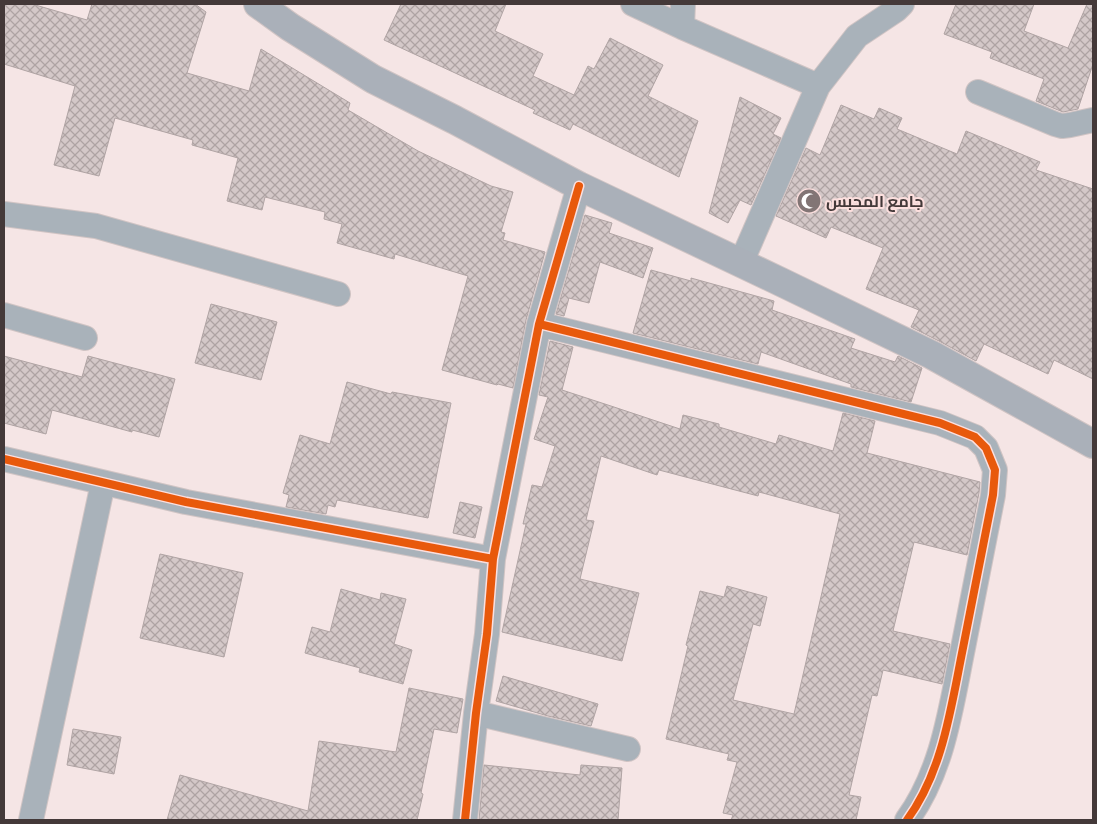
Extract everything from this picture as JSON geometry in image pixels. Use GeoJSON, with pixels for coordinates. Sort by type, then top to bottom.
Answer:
{"type":"FeatureCollection","features":[{"type":"Feature","properties":{"kind":"main road"},"geometry":{"type":"LineString","coordinates":[[258,4],[290,27],[373,79],[579,186],[932,355],[1093,444]]}},
{"type":"Feature","properties":{"kind":"street"},"geometry":{"type":"LineString","coordinates":[[634,4],[818,86]]}},
{"type":"Feature","properties":{"kind":"street"},"geometry":{"type":"LineString","coordinates":[[682,27],[683,4]]}},
{"type":"Feature","properties":{"kind":"street"},"geometry":{"type":"LineString","coordinates":[[741,263],[818,86],[857,36],[902,4]]}},
{"type":"Feature","properties":{"kind":"street"},"geometry":{"type":"LineString","coordinates":[[978,92],[1062,126],[1093,120]]}},
{"type":"Feature","properties":{"kind":"street"},"geometry":{"type":"LineString","coordinates":[[465,820],[476,713],[487,634],[493,559],[539,324],[579,186]]}},
{"type":"Feature","properties":{"kind":"street"},"geometry":{"type":"LineString","coordinates":[[4,214],[96,226],[338,294]]}},
{"type":"Feature","properties":{"kind":"street"},"geometry":{"type":"LineString","coordinates":[[4,315],[85,338]]}},
{"type":"Feature","properties":{"kind":"street"},"geometry":{"type":"LineString","coordinates":[[539,324],[940,423],[975,437],[986,448],[995,470],[993,495],[950,715],[936,767],[923,794],[907,820]]}},
{"type":"Feature","properties":{"kind":"street"},"geometry":{"type":"LineString","coordinates":[[4,459],[186,502],[493,559]]}},
{"type":"Feature","properties":{"kind":"street"},"geometry":{"type":"LineString","coordinates":[[31,820],[103,483]]}},
{"type":"Feature","properties":{"kind":"street"},"geometry":{"type":"LineString","coordinates":[[476,713],[628,749]]}},
{"type":"Feature","properties":{"kind":"building"},"geometry":{"type":"Polygon","coordinates":[[[4,4],[32,4],[87,20],[92,4],[195,4],[206,12],[187,73],[249,91],[261,49],[350,103],[348,110],[418,151],[491,186],[513,192],[501,232],[505,233],[503,240],[545,252],[526,320],[513,388],[442,370],[468,276],[395,254],[394,259],[337,243],[342,224],[324,219],[325,212],[265,197],[262,210],[227,201],[238,158],[192,145],[193,140],[115,118],[99,176],[54,165],[75,86],[4,64],[4,4]]]}},
{"type":"Feature","properties":{"kind":"building"},"geometry":{"type":"Polygon","coordinates":[[[401,4],[506,4],[495,31],[543,54],[533,76],[574,95],[588,66],[594,69],[610,38],[663,65],[648,96],[698,121],[679,177],[573,124],[570,130],[533,113],[535,110],[384,40],[401,4]]]}},
{"type":"Feature","properties":{"kind":"building"},"geometry":{"type":"Polygon","coordinates":[[[956,4],[1034,4],[1024,31],[1068,48],[1087,4],[1093,4],[1093,64],[1078,109],[1063,112],[1036,101],[1044,79],[990,58],[992,52],[944,34],[956,4]]]}},
{"type":"Feature","properties":{"kind":"building"},"geometry":{"type":"Polygon","coordinates":[[[740,97],[781,118],[773,134],[781,138],[751,205],[740,200],[728,223],[709,213],[740,97]]]}},
{"type":"Feature","properties":{"kind":"building"},"geometry":{"type":"Polygon","coordinates":[[[841,105],[874,119],[879,108],[902,118],[897,129],[957,154],[966,131],[1040,162],[1036,170],[1093,189],[1093,379],[1054,360],[1048,374],[984,344],[976,361],[911,327],[919,310],[866,289],[883,248],[831,227],[826,238],[776,216],[806,148],[820,155],[841,105]]]}},
{"type":"Feature","properties":{"kind":"building"},"geometry":{"type":"Polygon","coordinates":[[[585,215],[612,223],[609,233],[653,248],[643,278],[600,262],[589,303],[569,298],[564,316],[556,314],[585,215]]]}},
{"type":"Feature","properties":{"kind":"building"},"geometry":{"type":"Polygon","coordinates":[[[651,270],[691,281],[691,278],[774,301],[772,310],[855,339],[851,348],[895,362],[898,356],[922,368],[911,402],[851,387],[851,384],[761,352],[758,364],[633,333],[651,270]]]}},
{"type":"Feature","properties":{"kind":"building"},"geometry":{"type":"Polygon","coordinates":[[[211,304],[277,322],[261,380],[195,363],[211,304]]]}},
{"type":"Feature","properties":{"kind":"building"},"geometry":{"type":"Polygon","coordinates":[[[550,341],[573,347],[562,390],[680,429],[683,415],[719,424],[719,427],[776,444],[779,435],[833,451],[843,413],[875,421],[867,453],[980,482],[967,555],[914,542],[893,631],[950,644],[942,684],[883,670],[877,696],[872,695],[849,795],[861,797],[856,820],[731,820],[733,815],[723,813],[737,762],[727,760],[729,754],[666,739],[688,646],[686,645],[700,591],[724,597],[727,586],[767,597],[760,626],[753,624],[733,700],[794,714],[840,514],[759,492],[758,496],[659,470],[657,475],[601,456],[586,520],[594,521],[580,579],[639,593],[622,661],[502,632],[526,524],[523,524],[532,485],[542,487],[555,446],[534,439],[548,397],[539,395],[550,341]]]}},
{"type":"Feature","properties":{"kind":"building"},"geometry":{"type":"Polygon","coordinates":[[[4,356],[82,377],[88,356],[175,379],[159,437],[132,430],[132,432],[52,410],[46,434],[4,423],[4,356]]]}},
{"type":"Feature","properties":{"kind":"building"},"geometry":{"type":"Polygon","coordinates":[[[347,382],[391,394],[392,392],[451,403],[428,518],[337,500],[335,507],[328,505],[326,514],[286,507],[289,495],[283,493],[300,435],[330,444],[347,382]]]}},
{"type":"Feature","properties":{"kind":"building"},"geometry":{"type":"Polygon","coordinates":[[[460,502],[482,507],[475,538],[453,533],[460,502]]]}},
{"type":"Feature","properties":{"kind":"building"},"geometry":{"type":"Polygon","coordinates":[[[160,554],[243,573],[224,657],[140,638],[160,554]]]}},
{"type":"Feature","properties":{"kind":"building"},"geometry":{"type":"Polygon","coordinates":[[[341,589],[380,600],[381,593],[406,599],[394,644],[412,650],[403,684],[359,672],[360,668],[305,653],[312,627],[330,632],[341,589]]]}},
{"type":"Feature","properties":{"kind":"building"},"geometry":{"type":"Polygon","coordinates":[[[503,676],[598,704],[591,726],[496,701],[503,676]]]}},
{"type":"Feature","properties":{"kind":"building"},"geometry":{"type":"Polygon","coordinates":[[[409,688],[463,699],[457,733],[434,729],[417,820],[167,820],[180,775],[308,811],[319,741],[396,752],[409,688]]]}},
{"type":"Feature","properties":{"kind":"building"},"geometry":{"type":"Polygon","coordinates":[[[73,729],[121,737],[114,774],[67,765],[73,729]]]}},
{"type":"Feature","properties":{"kind":"building"},"geometry":{"type":"Polygon","coordinates":[[[484,765],[580,775],[581,765],[622,768],[618,820],[479,820],[484,765]]]}},
{"type":"Feature","properties":{"kind":"cycle path"},"geometry":{"type":"LineString","coordinates":[[465,820],[476,713],[487,634],[493,559],[539,324],[579,186]]}},
{"type":"Feature","properties":{"kind":"cycle path"},"geometry":{"type":"LineString","coordinates":[[539,324],[940,423],[975,437],[986,448],[995,470],[993,495],[950,715],[929,781],[907,820]]}},
{"type":"Feature","properties":{"kind":"cycle path"},"geometry":{"type":"LineString","coordinates":[[4,459],[186,502],[493,559]]}},
{"type":"Feature","properties":{"kind":"place","name":"جامع المحبس"},"geometry":{"type":"Point","coordinates":[809,201]}}]}
